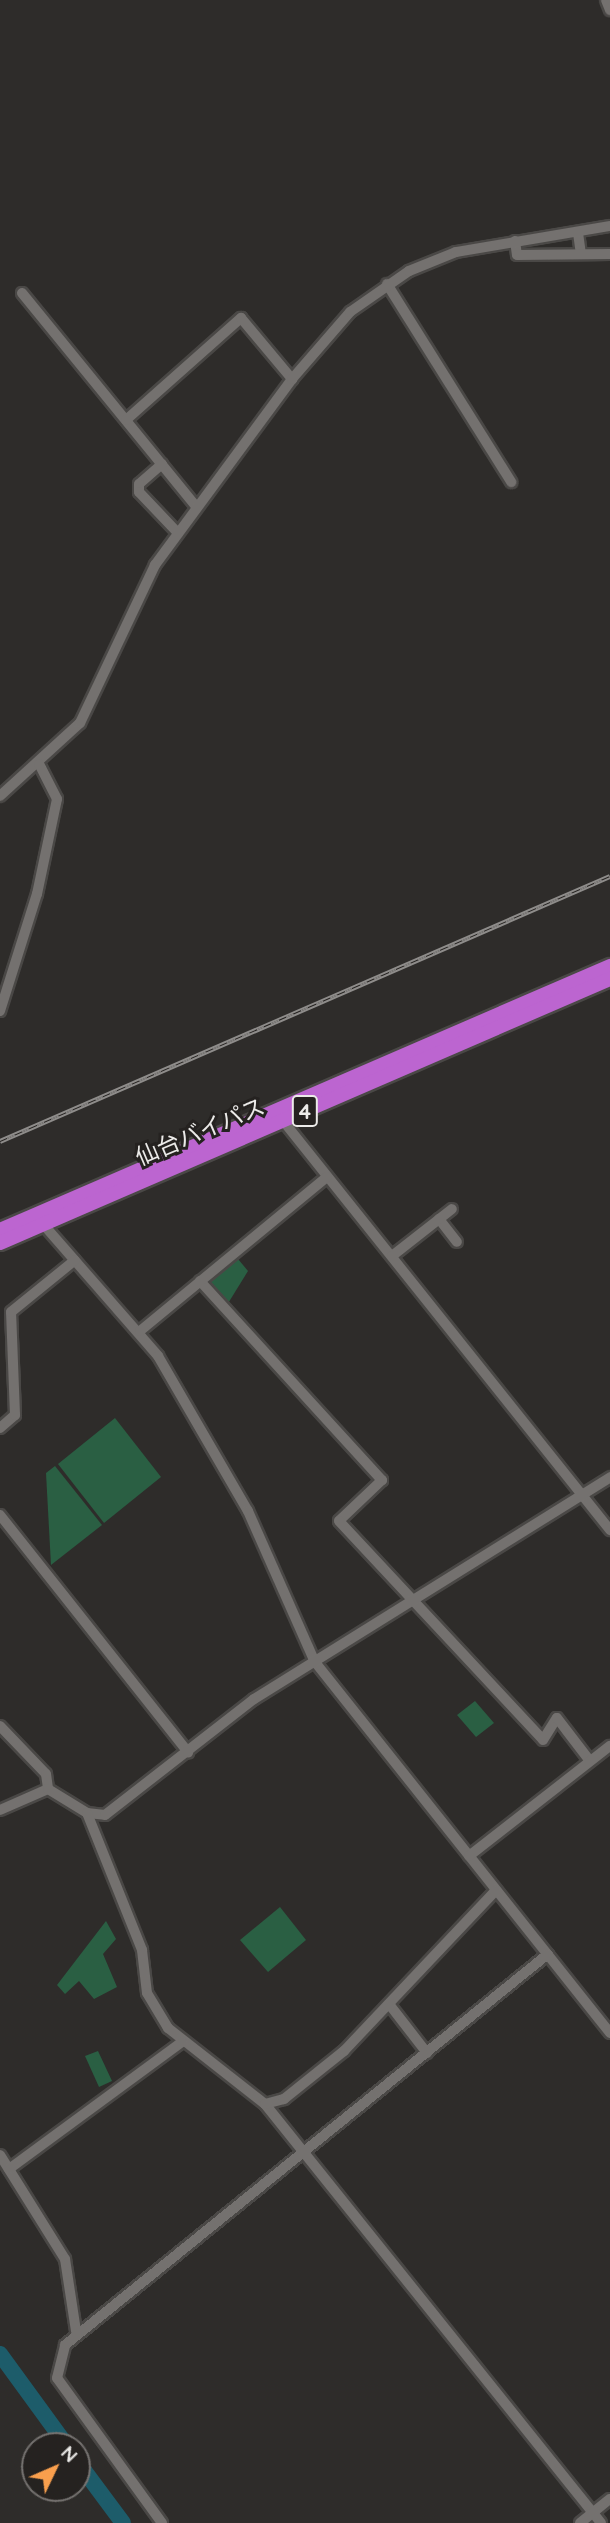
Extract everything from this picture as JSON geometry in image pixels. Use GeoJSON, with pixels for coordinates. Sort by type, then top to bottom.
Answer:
{"type":"FeatureCollection","features":[{"type":"Feature","properties":{"kind":"highway","name":"仙台バイパス"},"geometry":{"type":"LineString","coordinates":[[0,1243],[610,966]]}},
{"type":"Feature","properties":{"kind":"highway","name":"仙台バイパス"},"geometry":{"type":"LineString","coordinates":[[0,1230],[610,979]]}},
{"type":"Feature","properties":{"kind":"street"},"geometry":{"type":"LineString","coordinates":[[606,0],[610,10]]}},
{"type":"Feature","properties":{"kind":"street"},"geometry":{"type":"LineString","coordinates":[[0,796],[39,764],[80,723],[134,604],[177,532],[330,331],[387,284],[456,252],[610,226]]}},
{"type":"Feature","properties":{"kind":"street"},"geometry":{"type":"LineString","coordinates":[[578,233],[580,254]]}},
{"type":"Feature","properties":{"kind":"street"},"geometry":{"type":"LineString","coordinates":[[515,241],[517,255],[610,254]]}},
{"type":"Feature","properties":{"kind":"street"},"geometry":{"type":"LineString","coordinates":[[387,284],[511,482]]}},
{"type":"Feature","properties":{"kind":"street"},"geometry":{"type":"LineString","coordinates":[[22,293],[196,506]]}},
{"type":"Feature","properties":{"kind":"street"},"geometry":{"type":"LineString","coordinates":[[126,420],[241,318],[292,379]]}},
{"type":"Feature","properties":{"kind":"street"},"geometry":{"type":"LineString","coordinates":[[162,464],[139,492],[177,532]]}},
{"type":"Feature","properties":{"kind":"street"},"geometry":{"type":"LineString","coordinates":[[0,1011],[37,894],[57,799],[39,764]]}},
{"type":"Feature","properties":{"kind":"street"},"geometry":{"type":"LineString","coordinates":[[279,1116],[610,1530]]}},
{"type":"Feature","properties":{"kind":"street"},"geometry":{"type":"LineString","coordinates":[[141,1331],[327,1177]]}},
{"type":"Feature","properties":{"kind":"street"},"geometry":{"type":"LineString","coordinates":[[392,1255],[452,1209]]}},
{"type":"Feature","properties":{"kind":"street"},"geometry":{"type":"LineString","coordinates":[[439,1219],[457,1242]]}},
{"type":"Feature","properties":{"kind":"street"},"geometry":{"type":"LineString","coordinates":[[43,1224],[141,1331],[248,1511],[315,1662],[610,2033]]}},
{"type":"Feature","properties":{"kind":"street"},"geometry":{"type":"LineString","coordinates":[[0,1428],[15,1415],[11,1312],[75,1260]]}},
{"type":"Feature","properties":{"kind":"street"},"geometry":{"type":"LineString","coordinates":[[200,1281],[382,1479],[338,1521],[413,1605],[543,1740],[558,1720],[590,1761]]}},
{"type":"Feature","properties":{"kind":"street"},"geometry":{"type":"LineString","coordinates":[[0,1347],[12,1346]]}},
{"type":"Feature","properties":{"kind":"street"},"geometry":{"type":"LineString","coordinates":[[48,1789],[87,1813],[105,1815],[254,1699],[413,1605],[610,1477]]}},
{"type":"Feature","properties":{"kind":"street"},"geometry":{"type":"LineString","coordinates":[[0,1515],[188,1752]]}},
{"type":"Feature","properties":{"kind":"street"},"geometry":{"type":"LineString","coordinates":[[0,1726],[46,1774],[48,1789]]}},
{"type":"Feature","properties":{"kind":"street"},"geometry":{"type":"LineString","coordinates":[[469,1856],[610,1746]]}},
{"type":"Feature","properties":{"kind":"street"},"geometry":{"type":"LineString","coordinates":[[0,1810],[48,1789]]}},
{"type":"Feature","properties":{"kind":"street"},"geometry":{"type":"LineString","coordinates":[[87,1813],[142,1950],[147,1993],[182,2042],[265,2104],[601,2523]]}},
{"type":"Feature","properties":{"kind":"street"},"geometry":{"type":"LineString","coordinates":[[265,2104],[302,2086],[389,2004],[496,1890]]}},
{"type":"Feature","properties":{"kind":"street"},"geometry":{"type":"LineString","coordinates":[[162,2523],[57,2378],[57,2358],[76,2331],[548,1954]]}},
{"type":"Feature","properties":{"kind":"street"},"geometry":{"type":"LineString","coordinates":[[389,2004],[427,2053]]}},
{"type":"Feature","properties":{"kind":"street"},"geometry":{"type":"LineString","coordinates":[[9,2169],[182,2042]]}},
{"type":"Feature","properties":{"kind":"street"},"geometry":{"type":"LineString","coordinates":[[0,2155],[65,2259],[76,2331]]}},
{"type":"Feature","properties":{"kind":"street"},"geometry":{"type":"LineString","coordinates":[[580,2523],[610,2499]]}},
{"type":"Feature","properties":{"kind":"green space"},"geometry":{"type":"Polygon","coordinates":[[[238,1259],[248,1271],[227,1305],[209,1282],[238,1259]]]}},
{"type":"Feature","properties":{"kind":"green space"},"geometry":{"type":"Polygon","coordinates":[[[115,1418],[161,1477],[104,1523],[58,1464],[115,1418]]]}},
{"type":"Feature","properties":{"kind":"green space"},"geometry":{"type":"Polygon","coordinates":[[[55,1466],[102,1525],[51,1565],[46,1473],[55,1466]]]}},
{"type":"Feature","properties":{"kind":"green space"},"geometry":{"type":"Polygon","coordinates":[[[475,1701],[494,1723],[476,1737],[457,1715],[475,1701]]]}},
{"type":"Feature","properties":{"kind":"green space"},"geometry":{"type":"Polygon","coordinates":[[[280,1907],[306,1940],[268,1972],[240,1940],[280,1907]]]}},
{"type":"Feature","properties":{"kind":"green space"},"geometry":{"type":"Polygon","coordinates":[[[106,1921],[116,1939],[103,1954],[117,1987],[94,1999],[79,1981],[65,1994],[57,1985],[106,1921]]]}},
{"type":"Feature","properties":{"kind":"green space"},"geometry":{"type":"Polygon","coordinates":[[[98,2051],[112,2081],[99,2087],[85,2056],[98,2051]]]}},
{"type":"Feature","properties":{"kind":"waterway"},"geometry":{"type":"LineString","coordinates":[[0,2354],[57,2432]]}},
{"type":"Feature","properties":{"kind":"waterway"},"geometry":{"type":"LineString","coordinates":[[91,2480],[123,2523]]}},
{"type":"Feature","properties":{"kind":"railway"},"geometry":{"type":"LineString","coordinates":[[0,1141],[610,876]]}}]}
